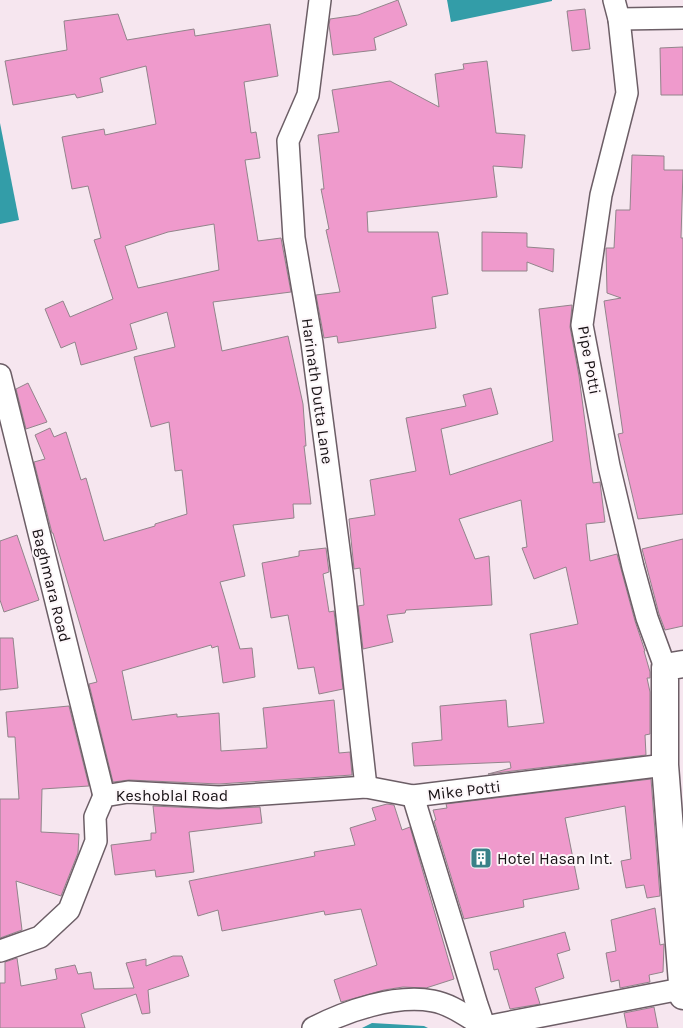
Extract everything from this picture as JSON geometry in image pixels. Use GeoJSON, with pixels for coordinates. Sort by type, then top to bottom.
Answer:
{"type":"FeatureCollection","features":[{"type":"Feature","properties":{"kind":"street","name":"Harinath Dutta Lane"},"geometry":{"type":"LineString","coordinates":[[320,0],[308,95],[288,141],[294,238],[312,343],[343,580],[366,787]]}},
{"type":"Feature","properties":{"kind":"street"},"geometry":{"type":"LineString","coordinates":[[616,10],[683,18]]}},
{"type":"Feature","properties":{"kind":"street","name":"Pipe Potti"},"geometry":{"type":"LineString","coordinates":[[616,10],[627,93],[601,195],[582,325],[609,466],[647,618],[674,666]]}},
{"type":"Feature","properties":{"kind":"street","name":"Baghmara Road"},"geometry":{"type":"LineString","coordinates":[[0,375],[104,796]]}},
{"type":"Feature","properties":{"kind":"street"},"geometry":{"type":"LineString","coordinates":[[313,1028],[332,1018],[369,1006],[402,1000],[434,1001],[460,1012],[485,1028],[682,993],[665,765],[674,666]]}},
{"type":"Feature","properties":{"kind":"street","name":"Mike Potti"},"geometry":{"type":"LineString","coordinates":[[485,1028],[476,1006],[413,796],[665,765]]}},
{"type":"Feature","properties":{"kind":"street","name":"Keshoblal Road"},"geometry":{"type":"LineString","coordinates":[[0,951],[40,937],[69,910],[96,840],[95,817],[104,796],[128,792],[219,797],[366,787],[413,796]]}},
{"type":"Feature","properties":{"kind":"water"},"geometry":{"type":"Polygon","coordinates":[[[447,0],[552,0],[552,1],[451,22],[447,0]]]}},
{"type":"Feature","properties":{"kind":"water"},"geometry":{"type":"Polygon","coordinates":[[[0,123],[19,220],[0,224],[0,123]]]}},
{"type":"Feature","properties":{"kind":"water"},"geometry":{"type":"Polygon","coordinates":[[[372,1023],[424,1026],[428,1028],[362,1028],[372,1023]]]}},
{"type":"Feature","properties":{"kind":"building"},"geometry":{"type":"Polygon","coordinates":[[[398,0],[407,25],[374,38],[376,50],[333,55],[330,19],[358,15],[398,0]]]}},
{"type":"Feature","properties":{"kind":"building"},"geometry":{"type":"Polygon","coordinates":[[[585,9],[590,49],[572,51],[567,11],[585,9]]]}},
{"type":"Feature","properties":{"kind":"building"},"geometry":{"type":"Polygon","coordinates":[[[118,14],[127,40],[194,29],[195,36],[270,24],[278,76],[244,82],[251,133],[256,132],[260,158],[245,160],[258,241],[281,238],[291,292],[213,302],[222,351],[288,336],[303,404],[306,446],[304,446],[311,504],[293,504],[294,518],[233,525],[245,576],[220,582],[240,649],[252,648],[255,677],[223,683],[218,646],[212,648],[211,645],[122,671],[132,720],[177,714],[177,717],[219,713],[221,751],[267,748],[263,708],[334,700],[339,753],[350,752],[352,775],[219,784],[129,780],[113,782],[89,684],[97,682],[52,533],[34,462],[45,459],[35,435],[50,428],[54,437],[66,432],[81,480],[86,478],[104,541],[155,526],[155,524],[187,514],[182,470],[175,471],[169,422],[151,427],[134,357],[175,347],[167,312],[130,324],[137,349],[81,365],[75,342],[61,348],[45,309],[63,301],[70,317],[113,299],[94,240],[101,238],[88,186],[72,189],[62,137],[104,129],[105,135],[156,124],[146,66],[100,78],[103,92],[77,98],[75,94],[13,105],[5,61],[67,50],[64,21],[118,14]],[[214,224],[168,232],[125,246],[138,288],[219,270],[214,224]]]}},
{"type":"Feature","properties":{"kind":"building"},"geometry":{"type":"Polygon","coordinates":[[[683,47],[683,95],[661,95],[660,48],[683,47]]]}},
{"type":"Feature","properties":{"kind":"building"},"geometry":{"type":"Polygon","coordinates":[[[487,61],[496,133],[525,135],[522,168],[493,166],[497,197],[367,212],[368,232],[438,232],[448,294],[432,297],[436,328],[338,343],[337,336],[324,338],[316,295],[340,292],[326,230],[329,229],[321,189],[324,189],[318,135],[339,132],[332,90],[390,81],[439,107],[435,74],[464,69],[463,64],[487,61]]]}},
{"type":"Feature","properties":{"kind":"building"},"geometry":{"type":"Polygon","coordinates":[[[632,155],[664,156],[664,170],[683,170],[681,238],[683,238],[683,514],[638,519],[618,434],[623,433],[604,301],[621,298],[607,293],[606,248],[614,248],[616,210],[630,210],[632,155]]]}},
{"type":"Feature","properties":{"kind":"building"},"geometry":{"type":"Polygon","coordinates":[[[482,232],[527,233],[527,247],[554,249],[553,272],[527,262],[527,271],[482,271],[482,232]]]}},
{"type":"Feature","properties":{"kind":"building"},"geometry":{"type":"Polygon","coordinates":[[[572,305],[570,327],[579,376],[593,483],[600,482],[605,522],[586,524],[590,561],[617,554],[645,651],[650,672],[650,678],[647,678],[650,692],[650,734],[645,735],[646,755],[488,774],[511,768],[510,762],[414,766],[412,743],[442,740],[440,706],[506,700],[508,727],[544,723],[530,634],[578,624],[566,567],[534,579],[522,548],[527,547],[521,500],[459,519],[475,559],[489,556],[492,605],[406,610],[405,613],[387,615],[393,642],[363,649],[358,606],[364,605],[360,568],[354,569],[349,519],[375,515],[370,480],[416,471],[406,418],[466,406],[463,395],[491,388],[498,414],[441,429],[450,475],[553,441],[539,309],[572,305]]]}},
{"type":"Feature","properties":{"kind":"building"},"geometry":{"type":"Polygon","coordinates":[[[28,383],[47,422],[26,429],[16,389],[28,383]]]}},
{"type":"Feature","properties":{"kind":"building"},"geometry":{"type":"Polygon","coordinates":[[[17,535],[39,600],[4,612],[0,600],[0,541],[17,535]]]}},
{"type":"Feature","properties":{"kind":"building"},"geometry":{"type":"Polygon","coordinates":[[[683,539],[683,626],[665,630],[642,549],[683,539]]]}},
{"type":"Feature","properties":{"kind":"building"},"geometry":{"type":"Polygon","coordinates":[[[326,548],[329,572],[323,574],[329,612],[334,611],[343,689],[319,694],[314,667],[298,669],[288,615],[271,618],[262,563],[299,556],[299,551],[326,548]]]}},
{"type":"Feature","properties":{"kind":"building"},"geometry":{"type":"Polygon","coordinates":[[[0,638],[13,638],[18,688],[0,690],[0,638]]]}},
{"type":"Feature","properties":{"kind":"building"},"geometry":{"type":"Polygon","coordinates":[[[69,706],[89,786],[42,789],[41,832],[79,834],[78,853],[61,896],[16,881],[22,930],[0,938],[0,799],[19,799],[15,737],[8,737],[6,712],[69,706]]]}},
{"type":"Feature","properties":{"kind":"building"},"geometry":{"type":"Polygon","coordinates":[[[651,779],[660,896],[647,898],[644,885],[626,888],[621,861],[631,859],[625,806],[565,818],[579,889],[523,900],[524,907],[464,919],[434,821],[436,820],[433,810],[447,808],[446,804],[651,779]]]}},
{"type":"Feature","properties":{"kind":"building"},"geometry":{"type":"Polygon","coordinates":[[[387,804],[394,805],[402,830],[410,827],[454,979],[426,988],[403,987],[384,990],[341,1002],[334,980],[377,965],[361,909],[325,915],[324,911],[222,931],[218,910],[198,916],[189,881],[315,856],[314,852],[355,845],[350,828],[376,820],[372,808],[387,804]]]}},
{"type":"Feature","properties":{"kind":"building"},"geometry":{"type":"Polygon","coordinates":[[[153,806],[218,809],[260,807],[262,823],[189,832],[194,872],[156,877],[155,870],[115,875],[111,845],[151,840],[151,833],[156,833],[153,806]]]}},
{"type":"Feature","properties":{"kind":"building"},"geometry":{"type":"Polygon","coordinates":[[[655,908],[660,945],[664,944],[663,972],[649,975],[650,982],[620,988],[619,980],[611,982],[606,953],[616,951],[611,920],[655,908]]]}},
{"type":"Feature","properties":{"kind":"building"},"geometry":{"type":"Polygon","coordinates":[[[565,932],[570,950],[557,954],[564,978],[535,988],[540,1004],[510,1009],[498,969],[494,970],[490,952],[565,932]]]}},
{"type":"Feature","properties":{"kind":"building"},"geometry":{"type":"Polygon","coordinates":[[[173,956],[182,956],[189,976],[148,990],[150,1013],[142,1014],[136,994],[81,1014],[85,1028],[0,1028],[0,983],[5,983],[5,962],[17,958],[21,986],[57,979],[55,969],[75,965],[78,974],[91,972],[94,989],[134,988],[126,963],[146,959],[146,966],[173,956]]]}},
{"type":"Feature","properties":{"kind":"building"},"geometry":{"type":"Polygon","coordinates":[[[654,1007],[658,1028],[627,1028],[624,1013],[654,1007]]]}},
{"type":"Feature","properties":{"kind":"place","name":"Hotel Hasan Int."},"geometry":{"type":"Point","coordinates":[481,858]}}]}
